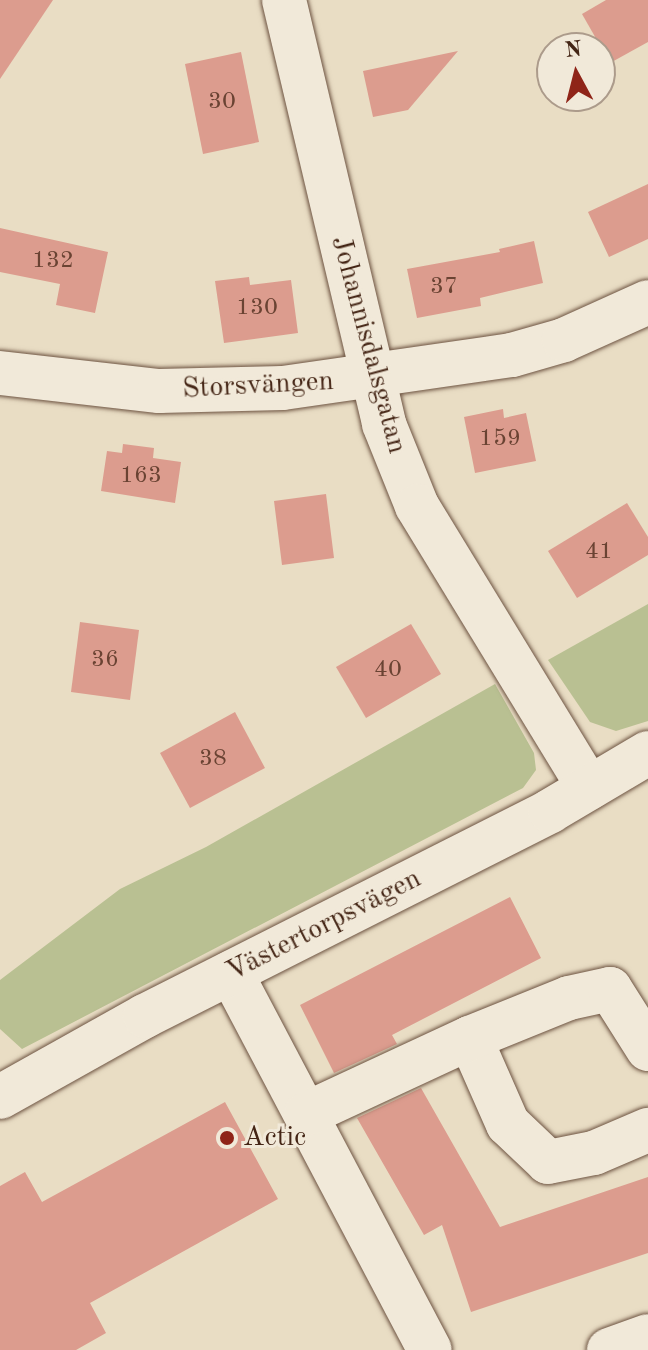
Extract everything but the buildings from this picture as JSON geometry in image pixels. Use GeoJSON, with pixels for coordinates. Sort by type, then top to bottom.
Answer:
{"type":"FeatureCollection","features":[{"type":"Feature","properties":{"kind":"street","name":"Johannisdalsgatan"},"geometry":{"type":"LineString","coordinates":[[284,0],[370,378],[384,424],[417,506],[589,788]]}},
{"type":"Feature","properties":{"kind":"street","name":"Storsvängen"},"geometry":{"type":"LineString","coordinates":[[0,373],[117,387],[209,391],[283,388],[370,378],[512,355],[564,340],[648,302]]}},
{"type":"Feature","properties":{"kind":"street","name":"Västertorpsvägen"},"geometry":{"type":"LineString","coordinates":[[0,1097],[145,1016],[589,788],[648,753]]}},
{"type":"Feature","properties":{"kind":"street"},"geometry":{"type":"LineString","coordinates":[[231,973],[430,1350]]}},
{"type":"Feature","properties":{"kind":"street"},"geometry":{"type":"LineString","coordinates":[[306,1114],[470,1038],[569,998],[610,989],[648,1049]]}},
{"type":"Feature","properties":{"kind":"street"},"geometry":{"type":"LineString","coordinates":[[470,1038],[508,1124],[548,1162],[594,1153],[648,1130]]}},
{"type":"Feature","properties":{"kind":"street"},"geometry":{"type":"LineString","coordinates":[[609,1350],[648,1336]]}},
{"type":"Feature","properties":{"kind":"green space"},"geometry":{"type":"Polygon","coordinates":[[[648,604],[648,721],[616,731],[590,722],[548,660],[648,604]]]}},
{"type":"Feature","properties":{"kind":"green space"},"geometry":{"type":"Polygon","coordinates":[[[495,684],[534,753],[536,770],[523,788],[22,1049],[0,1029],[0,980],[120,889],[206,847],[495,684]]]}},
{"type":"Feature","properties":{"kind":"place","name":"Actic"},"geometry":{"type":"Point","coordinates":[227,1138]}}]}
